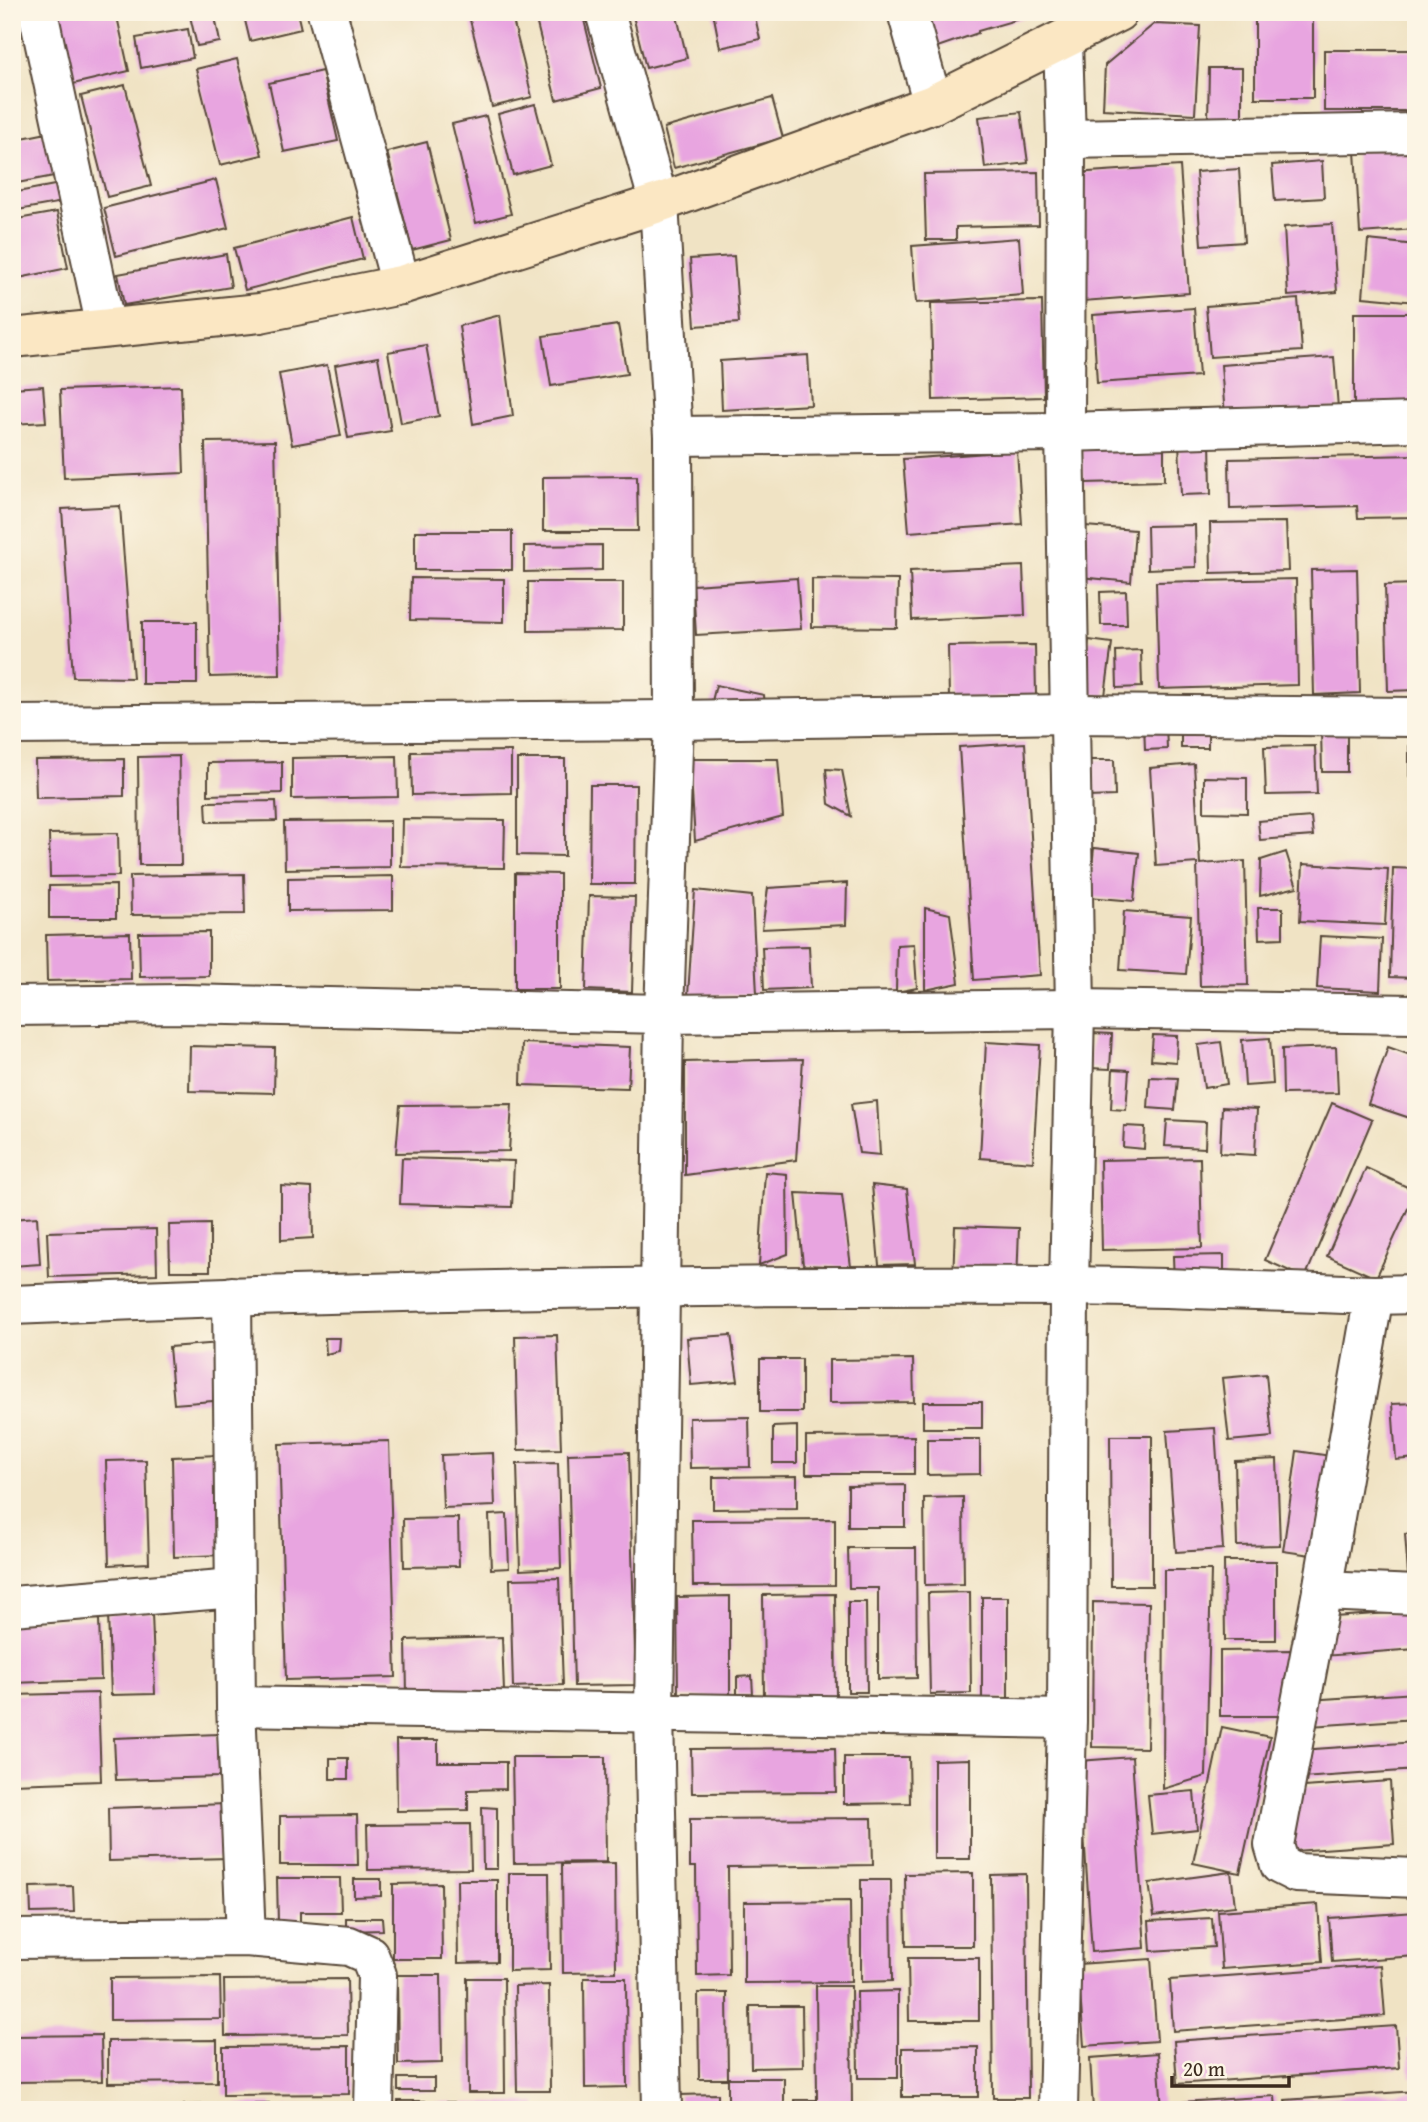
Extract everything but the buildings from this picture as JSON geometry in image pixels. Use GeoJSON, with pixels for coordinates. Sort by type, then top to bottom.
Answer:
{"type":"FeatureCollection","features":[{"type":"Feature","properties":{"kind":"street"},"geometry":{"type":"LineString","coordinates":[[38,12],[106,328]]}},
{"type":"Feature","properties":{"kind":"street"},"geometry":{"type":"LineString","coordinates":[[327,12],[401,285]]}},
{"type":"Feature","properties":{"kind":"street"},"geometry":{"type":"LineString","coordinates":[[605,12],[659,203],[673,436],[674,720],[664,1014],[654,1712],[662,2110]]}},
{"type":"Feature","properties":{"kind":"street"},"geometry":{"type":"LineString","coordinates":[[907,12],[933,104]]}},
{"type":"Feature","properties":{"kind":"street"},"geometry":{"type":"LineString","coordinates":[[12,338],[260,313],[401,285],[659,203],[933,104],[1118,12]]}},
{"type":"Feature","properties":{"kind":"street"},"geometry":{"type":"LineString","coordinates":[[1058,2110],[1067,1719],[1069,1286],[1075,1009],[1065,432],[1066,139],[1063,41]]}},
{"type":"Feature","properties":{"kind":"street"},"geometry":{"type":"LineString","coordinates":[[1066,139],[1416,133]]}},
{"type":"Feature","properties":{"kind":"street"},"geometry":{"type":"LineString","coordinates":[[673,436],[1065,432],[1416,422]]}},
{"type":"Feature","properties":{"kind":"street"},"geometry":{"type":"LineString","coordinates":[[12,725],[1069,714],[1416,717]]}},
{"type":"Feature","properties":{"kind":"street"},"geometry":{"type":"LineString","coordinates":[[12,1006],[183,1004],[664,1014],[1075,1009],[1416,1014]]}},
{"type":"Feature","properties":{"kind":"street"},"geometry":{"type":"LineString","coordinates":[[12,1305],[232,1296],[659,1286],[1069,1286],[1416,1294]]}},
{"type":"Feature","properties":{"kind":"street"},"geometry":{"type":"LineString","coordinates":[[1374,1295],[1274,1845],[1280,1865],[1296,1873],[1416,1878]]}},
{"type":"Feature","properties":{"kind":"street"},"geometry":{"type":"LineString","coordinates":[[232,1296],[236,1706],[246,1937]]}},
{"type":"Feature","properties":{"kind":"street"},"geometry":{"type":"LineString","coordinates":[[12,1606],[235,1588]]}},
{"type":"Feature","properties":{"kind":"street"},"geometry":{"type":"LineString","coordinates":[[1322,1591],[1416,1595]]}},
{"type":"Feature","properties":{"kind":"street"},"geometry":{"type":"LineString","coordinates":[[236,1706],[1067,1719]]}},
{"type":"Feature","properties":{"kind":"street"},"geometry":{"type":"LineString","coordinates":[[12,1939],[246,1937],[349,1946],[369,1955],[377,1975],[374,2110]]}}]}
